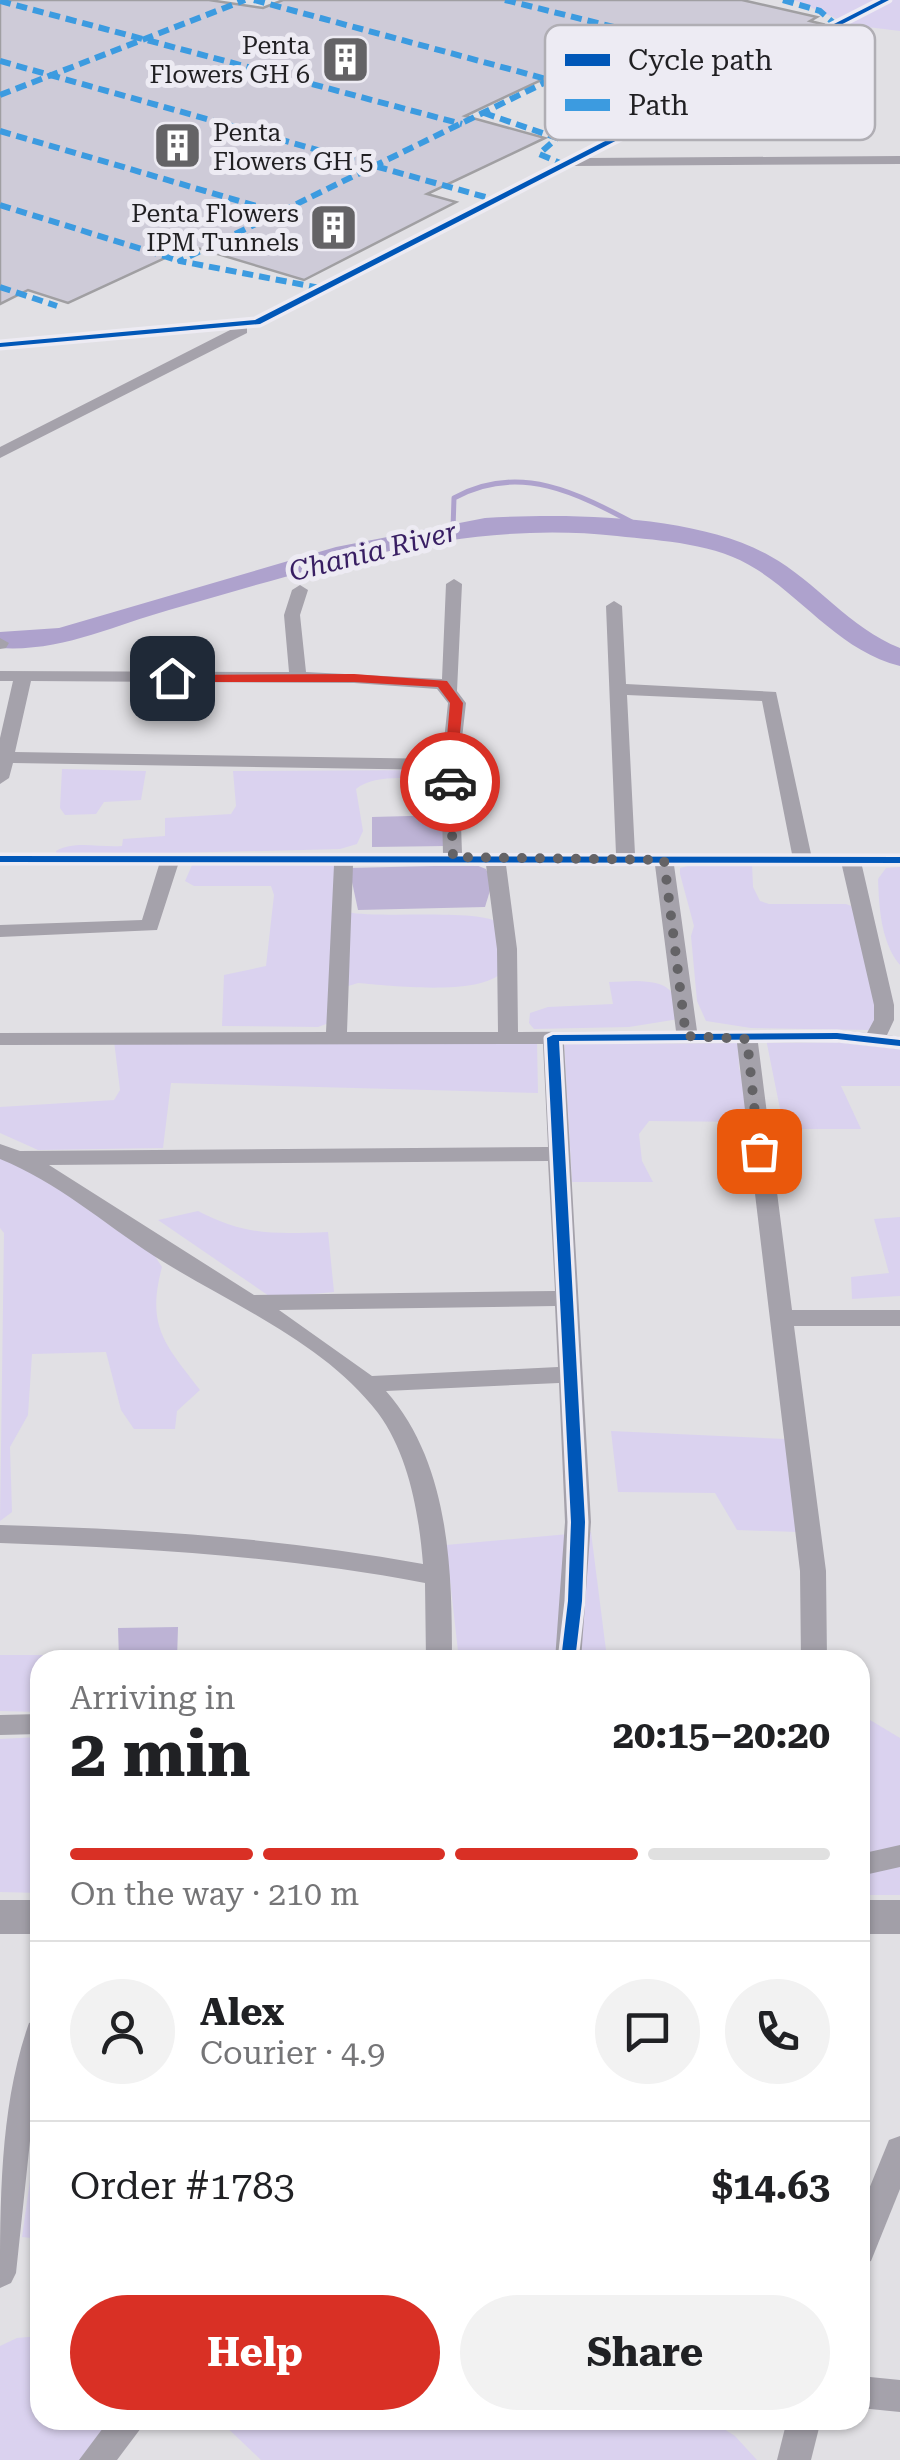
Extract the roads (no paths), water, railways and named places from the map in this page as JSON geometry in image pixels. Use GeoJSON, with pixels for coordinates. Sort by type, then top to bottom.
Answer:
{"type":"FeatureCollection","features":[{"type":"Feature","properties":{"kind":"highway"},"geometry":{"type":"LineString","coordinates":[[870,1916],[900,1917]]}},
{"type":"Feature","properties":{"kind":"highway"},"geometry":{"type":"LineString","coordinates":[[0,1917],[30,1917]]}},
{"type":"Feature","properties":{"kind":"street"},"geometry":{"type":"LineString","coordinates":[[837,25],[886,0]]}},
{"type":"Feature","properties":{"kind":"street"},"geometry":{"type":"LineString","coordinates":[[0,453],[614,140]]}},
{"type":"Feature","properties":{"kind":"street"},"geometry":{"type":"LineString","coordinates":[[569,163],[900,160]]}},
{"type":"Feature","properties":{"kind":"street"},"geometry":{"type":"LineString","coordinates":[[0,344],[257,322]]}},
{"type":"Feature","properties":{"kind":"street"},"geometry":{"type":"LineString","coordinates":[[453,857],[450,765],[457,703],[450,688],[454,584]]}},
{"type":"Feature","properties":{"kind":"street"},"geometry":{"type":"LineString","coordinates":[[298,678],[292,615],[300,590]]}},
{"type":"Feature","properties":{"kind":"street"},"geometry":{"type":"LineString","coordinates":[[614,606],[626,858]]}},
{"type":"Feature","properties":{"kind":"street"},"geometry":{"type":"LineString","coordinates":[[0,676],[432,681],[450,688]]}},
{"type":"Feature","properties":{"kind":"street"},"geometry":{"type":"LineString","coordinates":[[0,778],[22,676]]}},
{"type":"Feature","properties":{"kind":"street"},"geometry":{"type":"LineString","coordinates":[[617,689],[770,696],[803,862]]}},
{"type":"Feature","properties":{"kind":"street"},"geometry":{"type":"LineString","coordinates":[[3,757],[450,765]]}},
{"type":"Feature","properties":{"kind":"street"},"geometry":{"type":"LineString","coordinates":[[494,858],[506,949],[508,1037]]}},
{"type":"Feature","properties":{"kind":"street"},"geometry":{"type":"LineString","coordinates":[[0,859],[900,860]]}},
{"type":"Feature","properties":{"kind":"street"},"geometry":{"type":"LineString","coordinates":[[0,932],[150,926],[170,859]]}},
{"type":"Feature","properties":{"kind":"street"},"geometry":{"type":"LineString","coordinates":[[336,1038],[344,859]]}},
{"type":"Feature","properties":{"kind":"street"},"geometry":{"type":"LineString","coordinates":[[664,860],[686,1036]]}},
{"type":"Feature","properties":{"kind":"street"},"geometry":{"type":"LineString","coordinates":[[851,862],[884,1005],[884,1020],[876,1037]]}},
{"type":"Feature","properties":{"kind":"street"},"geometry":{"type":"LineString","coordinates":[[876,962],[900,962]]}},
{"type":"Feature","properties":{"kind":"street"},"geometry":{"type":"LineString","coordinates":[[0,1039],[686,1036],[876,1037],[900,1043]]}},
{"type":"Feature","properties":{"kind":"street"},"geometry":{"type":"LineString","coordinates":[[552,1038],[578,1522],[569,1650]]}},
{"type":"Feature","properties":{"kind":"street"},"geometry":{"type":"LineString","coordinates":[[747,1039],[813,1571],[814,1650]]}},
{"type":"Feature","properties":{"kind":"street"},"geometry":{"type":"LineString","coordinates":[[10,1155],[559,1154]]}},
{"type":"Feature","properties":{"kind":"street"},"geometry":{"type":"LineString","coordinates":[[10,1155],[250,1304],[366,1384],[413,1462],[432,1522],[440,1577],[439,1650]]}},
{"type":"Feature","properties":{"kind":"street"},"geometry":{"type":"LineString","coordinates":[[250,1304],[567,1298]]}},
{"type":"Feature","properties":{"kind":"street"},"geometry":{"type":"LineString","coordinates":[[781,1318],[900,1318]]}},
{"type":"Feature","properties":{"kind":"street"},"geometry":{"type":"LineString","coordinates":[[366,1384],[572,1374]]}},
{"type":"Feature","properties":{"kind":"street"},"geometry":{"type":"LineString","coordinates":[[0,1534],[141,1538],[272,1548],[440,1577]]}},
{"type":"Feature","properties":{"kind":"street"},"geometry":{"type":"LineString","coordinates":[[0,1725],[30,1724]]}},
{"type":"Feature","properties":{"kind":"street"},"geometry":{"type":"LineString","coordinates":[[870,1863],[900,1856]]}},
{"type":"Feature","properties":{"kind":"street"},"geometry":{"type":"LineString","coordinates":[[0,2272],[5,2142],[30,2061]]}},
{"type":"Feature","properties":{"kind":"street"},"geometry":{"type":"LineString","coordinates":[[870,2225],[900,2150]]}},
{"type":"Feature","properties":{"kind":"street"},"geometry":{"type":"LineString","coordinates":[[870,2393],[900,2396]]}},
{"type":"Feature","properties":{"kind":"street"},"geometry":{"type":"LineString","coordinates":[[96,2460],[122,2430]]}},
{"type":"Feature","properties":{"kind":"street"},"geometry":{"type":"LineString","coordinates":[[794,2460],[802,2430]]}},
{"type":"Feature","properties":{"kind":"waterway"},"geometry":{"type":"LineString","coordinates":[[453,529],[454,498],[503,482],[527,483],[574,494],[643,528]]}},
{"type":"Feature","properties":{"kind":"waterway","name":"Chania River"},"geometry":{"type":"LineString","coordinates":[[0,640],[43,640],[64,635],[147,608],[417,535],[485,525],[549,524],[646,532],[738,549],[786,579],[851,633],[900,658]]}},
{"type":"Feature","properties":{"kind":"place","name":"Penta Flowers GH 6"},"geometry":{"type":"Point","coordinates":[345,59]}},
{"type":"Feature","properties":{"kind":"place","name":"Penta Flowers GH 5"},"geometry":{"type":"Point","coordinates":[178,146]}},
{"type":"Feature","properties":{"kind":"place","name":"Penta Flowers IPM Tunnels"},"geometry":{"type":"Point","coordinates":[334,227]}}]}
